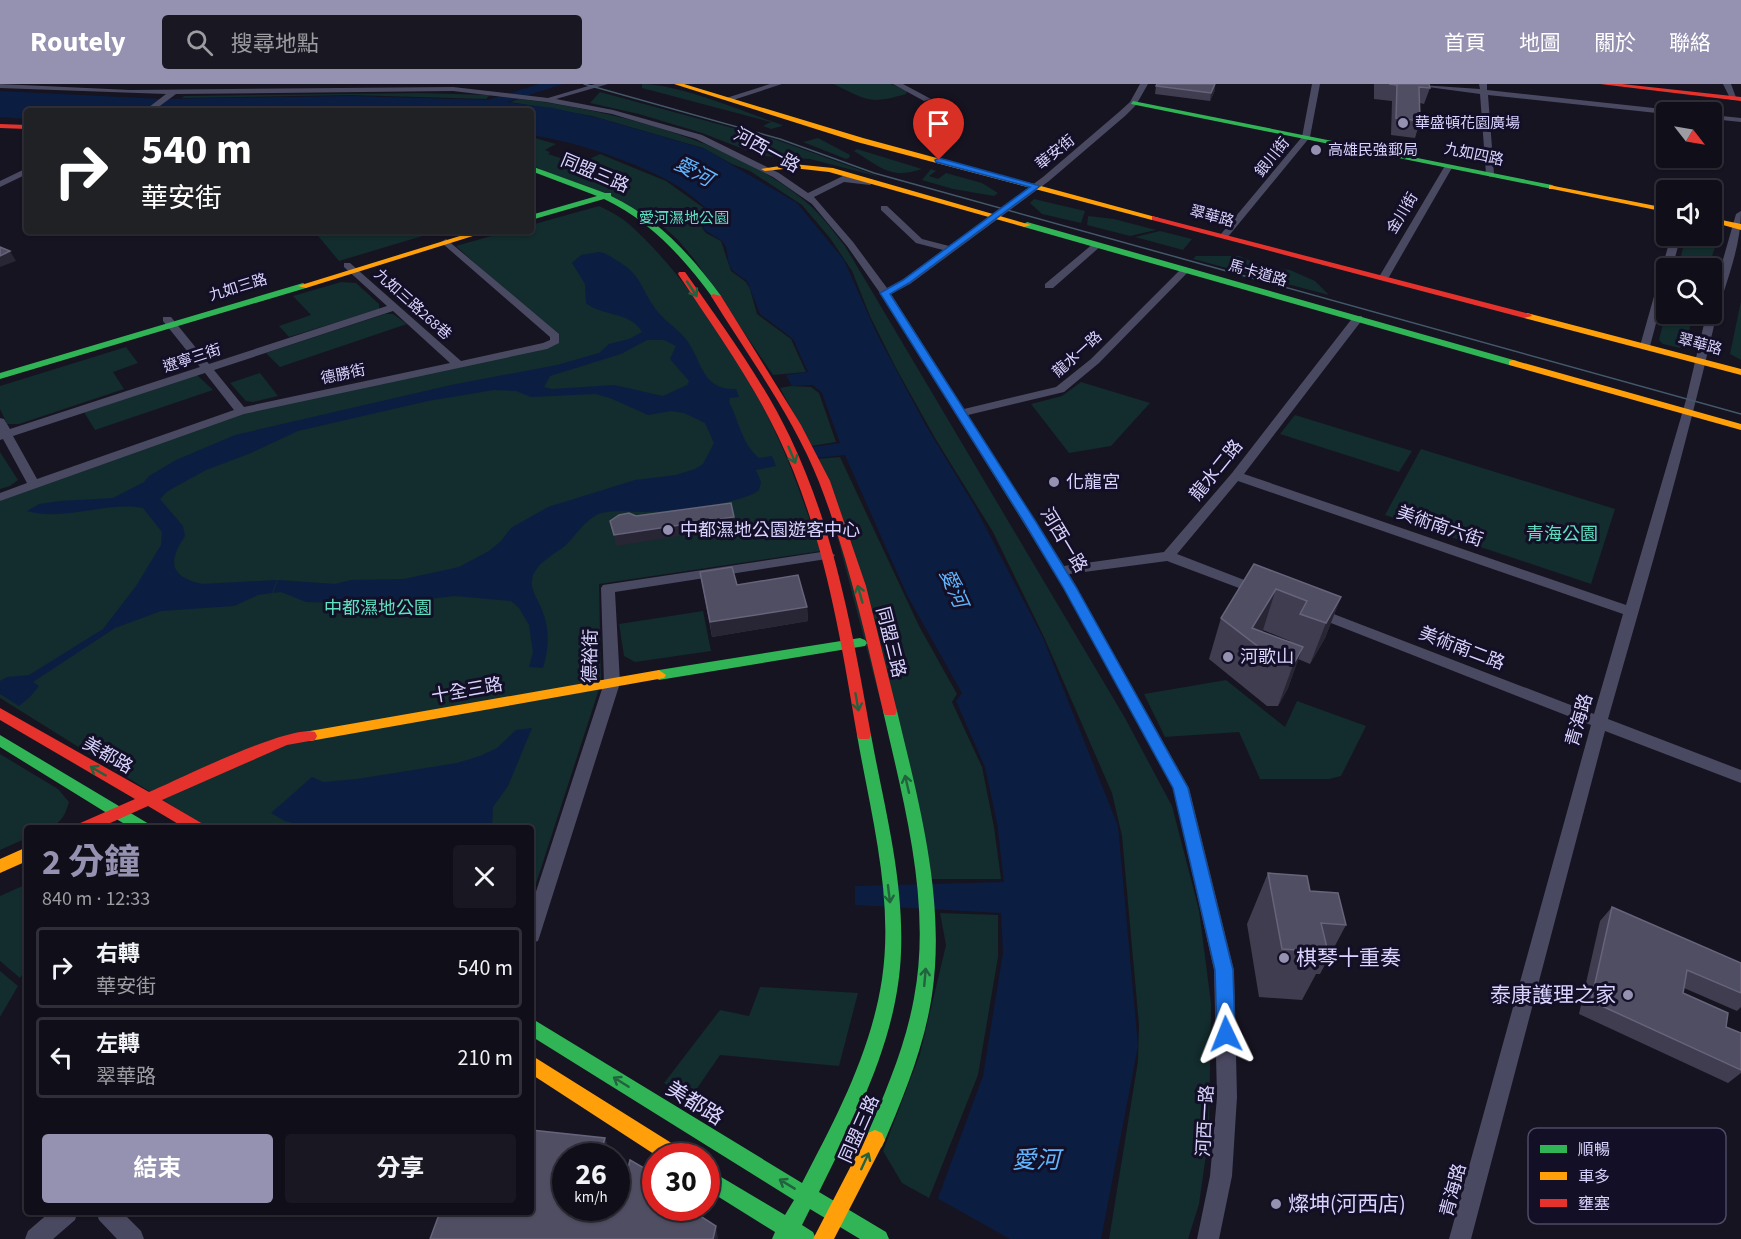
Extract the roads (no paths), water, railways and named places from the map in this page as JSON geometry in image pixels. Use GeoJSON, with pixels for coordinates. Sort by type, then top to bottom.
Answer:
{"type":"FeatureCollection","features":[{"type":"Feature","properties":{"kind":"street"},"geometry":{"type":"LineString","coordinates":[[546,100],[604,84]]}},
{"type":"Feature","properties":{"kind":"street","name":"翠華路"},"geometry":{"type":"LineString","coordinates":[[677,84],[860,140],[1741,372]]}},
{"type":"Feature","properties":{"kind":"street"},"geometry":{"type":"LineString","coordinates":[[727,99],[778,84]]}},
{"type":"Feature","properties":{"kind":"street"},"geometry":{"type":"LineString","coordinates":[[897,84],[927,99]]}},
{"type":"Feature","properties":{"kind":"street","name":"華安街"},"geometry":{"type":"LineString","coordinates":[[885,293],[906,282],[1036,186],[1133,103],[1144,84]]}},
{"type":"Feature","properties":{"kind":"street","name":"銀川街"},"geometry":{"type":"LineString","coordinates":[[1224,236],[1306,137],[1316,84]]}},
{"type":"Feature","properties":{"kind":"street"},"geometry":{"type":"LineString","coordinates":[[1410,84],[1483,88],[1656,110]]}},
{"type":"Feature","properties":{"kind":"street"},"geometry":{"type":"LineString","coordinates":[[1603,84],[1738,98]]}},
{"type":"Feature","properties":{"kind":"street"},"geometry":{"type":"LineString","coordinates":[[1726,84],[1738,98]]}},
{"type":"Feature","properties":{"kind":"street"},"geometry":{"type":"LineString","coordinates":[[0,86],[49,90],[174,92],[404,89],[484,92],[508,85]]}},
{"type":"Feature","properties":{"kind":"street"},"geometry":{"type":"LineString","coordinates":[[49,90],[131,86],[164,90],[243,89],[255,91]]}},
{"type":"Feature","properties":{"kind":"street"},"geometry":{"type":"LineString","coordinates":[[1483,88],[1490,174]]}},
{"type":"Feature","properties":{"kind":"street"},"geometry":{"type":"LineString","coordinates":[[152,108],[174,92]]}},
{"type":"Feature","properties":{"kind":"street","name":"河西一路"},"geometry":{"type":"LineString","coordinates":[[484,92],[613,112],[680,130],[723,147],[765,169],[808,197],[850,244],[885,293],[962,413],[1060,571],[1181,788],[1224,970],[1227,1097],[1221,1176],[1208,1239]]}},
{"type":"Feature","properties":{"kind":"street","name":"九如四路"},"geometry":{"type":"LineString","coordinates":[[1133,103],[1656,208]]}},
{"type":"Feature","properties":{"kind":"street"},"geometry":{"type":"LineString","coordinates":[[1722,118],[1741,120]]}},
{"type":"Feature","properties":{"kind":"street"},"geometry":{"type":"LineString","coordinates":[[0,126],[24,127]]}},
{"type":"Feature","properties":{"kind":"street"},"geometry":{"type":"LineString","coordinates":[[0,130],[24,131]]}},
{"type":"Feature","properties":{"kind":"street","name":"馬卡道路"},"geometry":{"type":"LineString","coordinates":[[765,169],[781,166],[816,167],[886,185],[1741,427]]}},
{"type":"Feature","properties":{"kind":"street","name":"金川街"},"geometry":{"type":"LineString","coordinates":[[1384,277],[1449,166]]}},
{"type":"Feature","properties":{"kind":"street"},"geometry":{"type":"LineString","coordinates":[[0,184],[24,172]]}},
{"type":"Feature","properties":{"kind":"street","name":"同盟三路"},"geometry":{"type":"LineString","coordinates":[[534,172],[641,215],[686,257],[728,313],[810,449],[838,514],[873,641],[916,823],[926,896],[926,978],[918,1023],[844,1123],[785,1234]]}},
{"type":"Feature","properties":{"kind":"street"},"geometry":{"type":"LineString","coordinates":[[808,197],[843,180],[886,185]]}},
{"type":"Feature","properties":{"kind":"street"},"geometry":{"type":"LineString","coordinates":[[534,211],[597,196]]}},
{"type":"Feature","properties":{"kind":"street"},"geometry":{"type":"LineString","coordinates":[[534,217],[597,196]]}},
{"type":"Feature","properties":{"kind":"street","name":"同盟三路"},"geometry":{"type":"LineString","coordinates":[[597,196],[650,236],[673,261],[748,372],[792,452],[828,555],[880,827],[893,937],[891,977],[883,1018],[887,1065],[862,1167],[823,1239]]}},
{"type":"Feature","properties":{"kind":"street"},"geometry":{"type":"LineString","coordinates":[[884,208],[919,241],[948,249]]}},
{"type":"Feature","properties":{"kind":"street"},"geometry":{"type":"LineString","coordinates":[[1722,221],[1740,222]]}},
{"type":"Feature","properties":{"kind":"street","name":"青海路"},"geometry":{"type":"LineString","coordinates":[[1460,1239],[1599,722],[1632,612],[1740,222]]}},
{"type":"Feature","properties":{"kind":"street","name":"九如三路"},"geometry":{"type":"LineString","coordinates":[[0,376],[454,234]]}},
{"type":"Feature","properties":{"kind":"street","name":"九如三路"},"geometry":{"type":"LineString","coordinates":[[350,267],[474,234]]}},
{"type":"Feature","properties":{"kind":"street","name":"德勝街"},"geometry":{"type":"LineString","coordinates":[[0,497],[241,411],[547,346],[555,341],[555,336],[446,242]]}},
{"type":"Feature","properties":{"kind":"street"},"geometry":{"type":"LineString","coordinates":[[1049,286],[1097,245]]}},
{"type":"Feature","properties":{"kind":"street","name":"九如三路268巷"},"geometry":{"type":"LineString","coordinates":[[350,267],[459,365]]}},
{"type":"Feature","properties":{"kind":"street","name":"龍水一路"},"geometry":{"type":"LineString","coordinates":[[962,413],[1060,390],[1095,361],[1186,269]]}},
{"type":"Feature","properties":{"kind":"street","name":"遼寧三街"},"geometry":{"type":"LineString","coordinates":[[3,435],[393,308]]}},
{"type":"Feature","properties":{"kind":"street"},"geometry":{"type":"LineString","coordinates":[[1646,346],[1656,309]]}},
{"type":"Feature","properties":{"kind":"street","name":"龍水二路"},"geometry":{"type":"LineString","coordinates":[[1168,556],[1236,476],[1358,318]]}},
{"type":"Feature","properties":{"kind":"street"},"geometry":{"type":"LineString","coordinates":[[169,322],[241,411]]}},
{"type":"Feature","properties":{"kind":"street","name":"九如三路"},"geometry":{"type":"LineString","coordinates":[[0,369],[169,322]]}},
{"type":"Feature","properties":{"kind":"street"},"geometry":{"type":"LineString","coordinates":[[0,422],[3,435],[34,485]]}},
{"type":"Feature","properties":{"kind":"street","name":"美術南六街"},"geometry":{"type":"LineString","coordinates":[[1236,476],[1632,612]]}},
{"type":"Feature","properties":{"kind":"street","name":"德裕街"},"geometry":{"type":"LineString","coordinates":[[534,926],[612,683],[608,588],[828,555]]}},
{"type":"Feature","properties":{"kind":"street"},"geometry":{"type":"LineString","coordinates":[[1060,571],[1168,556],[1278,598]]}},
{"type":"Feature","properties":{"kind":"street","name":"美術南二路"},"geometry":{"type":"LineString","coordinates":[[1299,606],[1741,777]]}},
{"type":"Feature","properties":{"kind":"street","name":"十全三路"},"geometry":{"type":"LineString","coordinates":[[90,825],[285,740],[612,683],[873,641]]}},
{"type":"Feature","properties":{"kind":"street","name":"美都路"},"geometry":{"type":"LineString","coordinates":[[0,713],[193,825]]}},
{"type":"Feature","properties":{"kind":"street"},"geometry":{"type":"LineString","coordinates":[[0,740],[139,825]]}},
{"type":"Feature","properties":{"kind":"street"},"geometry":{"type":"LineString","coordinates":[[0,866],[24,855]]}},
{"type":"Feature","properties":{"kind":"street","name":"美都路"},"geometry":{"type":"LineString","coordinates":[[534,1028],[879,1239]]}},
{"type":"Feature","properties":{"kind":"street"},"geometry":{"type":"LineString","coordinates":[[534,1066],[654,1143]]}},
{"type":"Feature","properties":{"kind":"street"},"geometry":{"type":"LineString","coordinates":[[720,1188],[785,1234],[806,1239]]}},
{"type":"Feature","properties":{"kind":"street"},"geometry":{"type":"LineString","coordinates":[[36,1239],[64,1215]]}},
{"type":"Feature","properties":{"kind":"street"},"geometry":{"type":"LineString","coordinates":[[110,1215],[133,1239]]}},
{"type":"Feature","properties":{"kind":"water","name":"愛河"},"geometry":{"type":"Polygon","coordinates":[[[539,84],[563,84],[507,102],[553,108],[602,119],[705,149],[797,203],[844,260],[877,334],[925,424],[974,505],[1043,638],[1118,826],[1138,1046],[1101,1239],[923,1239],[983,1076],[1003,953],[1001,913],[855,905],[855,886],[1004,882],[997,823],[985,767],[956,701],[962,693],[907,595],[845,455],[816,458],[812,447],[840,443],[822,393],[813,385],[792,386],[786,375],[808,372],[793,339],[760,314],[747,281],[733,271],[729,265],[726,247],[722,241],[703,229],[706,221],[715,216],[680,188],[635,165],[601,152],[534,136],[534,108],[24,108],[24,119],[0,117],[0,91],[161,99],[351,96],[488,100],[539,84]]]}},
{"type":"Feature","properties":{"kind":"water"},"geometry":{"type":"Polygon","coordinates":[[[604,253],[632,272],[658,312],[685,338],[709,379],[715,385],[736,389],[739,397],[730,398],[729,402],[745,439],[759,458],[772,456],[776,466],[756,470],[761,482],[759,490],[736,500],[667,511],[605,512],[587,522],[566,545],[541,564],[532,580],[532,588],[545,617],[547,632],[543,668],[529,667],[533,652],[529,625],[519,608],[511,601],[455,596],[384,604],[306,602],[281,592],[273,593],[278,580],[335,584],[351,580],[404,579],[459,567],[489,551],[511,528],[548,507],[635,480],[676,475],[695,469],[703,464],[714,443],[705,423],[684,413],[671,411],[648,415],[610,398],[595,394],[531,397],[516,391],[494,390],[428,401],[298,431],[251,453],[206,470],[168,491],[160,499],[183,526],[185,536],[179,545],[174,561],[175,567],[183,577],[202,584],[277,580],[272,593],[258,595],[234,606],[161,611],[115,628],[33,682],[39,686],[19,706],[0,694],[0,681],[7,677],[29,675],[103,629],[136,586],[161,545],[162,532],[143,508],[114,507],[56,514],[27,511],[39,504],[113,498],[144,482],[149,476],[176,460],[235,435],[451,385],[557,365],[599,353],[609,344],[629,339],[642,332],[631,321],[586,303],[585,284],[572,263],[581,255],[604,253]],[[647,340],[621,354],[550,376],[544,387],[552,389],[614,385],[663,396],[687,385],[689,381],[670,359],[676,346],[664,340],[647,340]]]}},
{"type":"Feature","properties":{"kind":"water"},"geometry":{"type":"Polygon","coordinates":[[[532,728],[508,786],[493,807],[492,825],[300,825],[285,821],[271,813],[312,777],[323,782],[357,779],[457,763],[497,748],[516,730],[532,728]]]}},
{"type":"Feature","properties":{"kind":"tram line"},"geometry":{"type":"LineString","coordinates":[[584,84],[780,139],[874,173],[1741,414]]}},
{"type":"Feature","properties":{"kind":"place","name":"華盛頓花園廣場"},"geometry":{"type":"Point","coordinates":[1403,123]}},
{"type":"Feature","properties":{"kind":"place","name":"高雄民強郵局"},"geometry":{"type":"Point","coordinates":[1316,150]}},
{"type":"Feature","properties":{"kind":"place","name":"化龍宮"},"geometry":{"type":"Point","coordinates":[1054,482]}},
{"type":"Feature","properties":{"kind":"place","name":"中都濕地公園遊客中心"},"geometry":{"type":"Point","coordinates":[668,530]}},
{"type":"Feature","properties":{"kind":"place","name":"河歌山"},"geometry":{"type":"Point","coordinates":[1228,657]}},
{"type":"Feature","properties":{"kind":"place","name":"棋琴十重奏"},"geometry":{"type":"Point","coordinates":[1284,958]}},
{"type":"Feature","properties":{"kind":"place","name":"泰康護理之家"},"geometry":{"type":"Point","coordinates":[1628,995]}},
{"type":"Feature","properties":{"kind":"place","name":"燦坤(河西店)"},"geometry":{"type":"Point","coordinates":[1276,1204]}},
{"type":"Feature","properties":{"kind":"park label","name":"愛河濕地公園"},"geometry":{"type":"Point","coordinates":[684,218]}},
{"type":"Feature","properties":{"kind":"park label","name":"青海公園"},"geometry":{"type":"Point","coordinates":[1562,534]}},
{"type":"Feature","properties":{"kind":"park label","name":"中都濕地公園"},"geometry":{"type":"Point","coordinates":[378,608]}}]}
